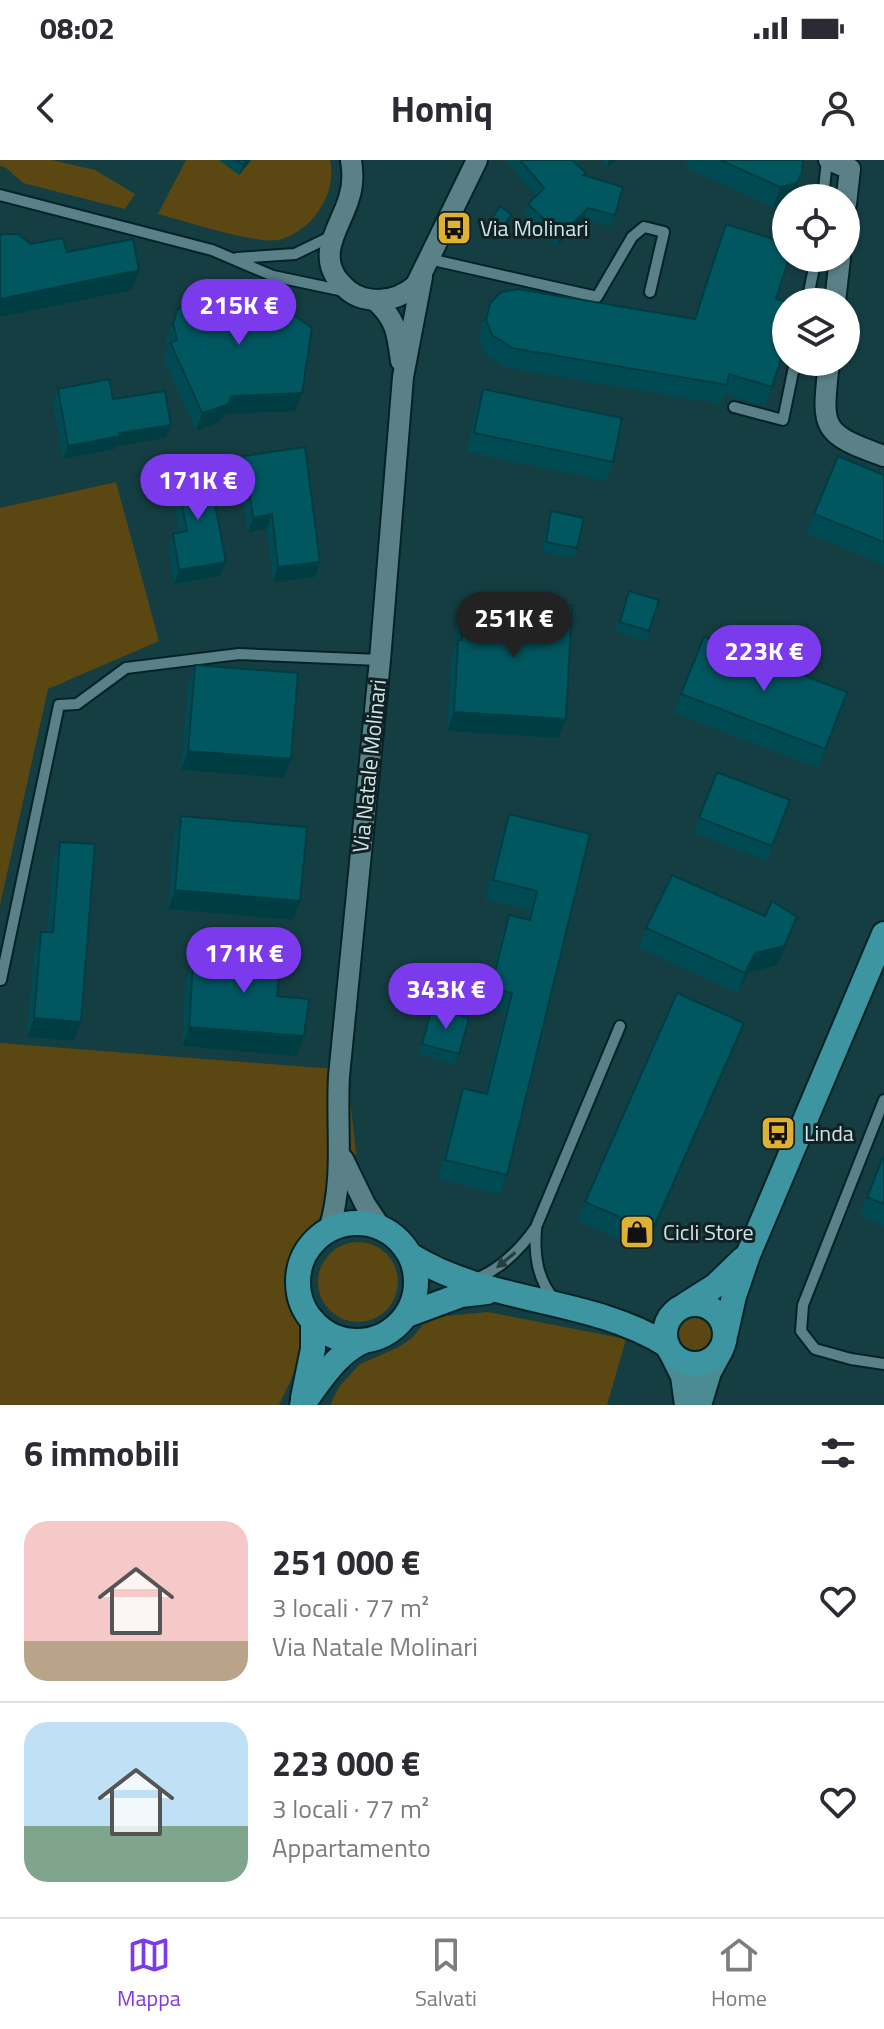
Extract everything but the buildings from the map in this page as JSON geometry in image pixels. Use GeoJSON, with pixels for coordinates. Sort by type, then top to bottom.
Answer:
{"type":"FeatureCollection","features":[{"type":"Feature","properties":{"kind":"main road"},"geometry":{"type":"LineString","coordinates":[[604,1315],[647,1333],[688,1364],[707,1362],[723,1341],[748,1255],[884,934]]}},
{"type":"Feature","properties":{"kind":"main road"},"geometry":{"type":"LineString","coordinates":[[364,1341],[345,1340],[327,1333],[313,1321],[301,1298],[299,1272],[305,1255],[315,1240],[329,1230],[346,1224],[363,1223],[381,1228],[403,1244],[416,1275],[415,1296],[407,1315]]}},
{"type":"Feature","properties":{"kind":"main road"},"geometry":{"type":"LineString","coordinates":[[410,1255],[439,1273],[468,1282],[604,1315],[651,1316],[703,1304],[712,1308],[724,1322],[723,1341]]}},
{"type":"Feature","properties":{"kind":"main road"},"geometry":{"type":"LineString","coordinates":[[670,1349],[666,1327],[680,1308],[715,1286],[748,1255]]}},
{"type":"Feature","properties":{"kind":"main road"},"geometry":{"type":"LineString","coordinates":[[302,1405],[334,1362],[354,1345],[388,1332],[407,1315],[435,1302],[461,1295],[498,1291]]}},
{"type":"Feature","properties":{"kind":"main road"},"geometry":{"type":"LineString","coordinates":[[302,1405],[313,1349],[313,1321]]}},
{"type":"Feature","properties":{"kind":"street"},"geometry":{"type":"LineString","coordinates":[[351,160],[350,197],[332,236],[331,266],[348,292],[376,301],[390,299],[410,290],[426,268],[477,160]]}},
{"type":"Feature","properties":{"kind":"street"},"geometry":{"type":"LineString","coordinates":[[828,160],[850,169],[848,184]]}},
{"type":"Feature","properties":{"kind":"street","name":"Via Natale Molinari"},"geometry":{"type":"LineString","coordinates":[[329,1230],[337,1198],[341,1155],[337,1109],[339,1076],[380,660],[403,377],[426,268]]}},
{"type":"Feature","properties":{"kind":"street","name":"Via Natale Molinari"},"geometry":{"type":"LineString","coordinates":[[376,301],[390,314],[396,327],[403,377]]}},
{"type":"Feature","properties":{"kind":"street"},"geometry":{"type":"LineString","coordinates":[[827,376],[824,406],[826,421],[833,432],[845,442],[884,456]]}},
{"type":"Feature","properties":{"kind":"street","name":"Via Natale Molinari"},"geometry":{"type":"LineString","coordinates":[[341,1155],[365,1204],[381,1228]]}},
{"type":"Feature","properties":{"kind":"street"},"geometry":{"type":"LineString","coordinates":[[699,1405],[723,1341]]}},
{"type":"Feature","properties":{"kind":"street"},"geometry":{"type":"LineString","coordinates":[[670,1349],[683,1376],[687,1405]]}},
{"type":"Feature","properties":{"kind":"lane"},"geometry":{"type":"LineString","coordinates":[[825,184],[828,160]]}},
{"type":"Feature","properties":{"kind":"lane"},"geometry":{"type":"LineString","coordinates":[[0,195],[235,258],[273,276],[348,292]]}},
{"type":"Feature","properties":{"kind":"lane"},"geometry":{"type":"LineString","coordinates":[[426,268],[597,297],[632,237],[644,227],[664,232],[650,292]]}},
{"type":"Feature","properties":{"kind":"lane"},"geometry":{"type":"LineString","coordinates":[[235,258],[295,254],[332,236]]}},
{"type":"Feature","properties":{"kind":"lane"},"geometry":{"type":"LineString","coordinates":[[734,407],[783,420],[792,376]]}},
{"type":"Feature","properties":{"kind":"lane"},"geometry":{"type":"LineString","coordinates":[[1,980],[59,705],[77,704],[126,668],[239,654],[380,660]]}},
{"type":"Feature","properties":{"kind":"lane"},"geometry":{"type":"LineString","coordinates":[[468,1282],[492,1271],[514,1255],[536,1227],[620,1026]]}},
{"type":"Feature","properties":{"kind":"lane"},"geometry":{"type":"LineString","coordinates":[[884,1100],[803,1305],[801,1331],[815,1349],[884,1364]]}},
{"type":"Feature","properties":{"kind":"lane"},"geometry":{"type":"LineString","coordinates":[[536,1227],[538,1271],[547,1291],[561,1306]]}},
{"type":"Feature","properties":{"kind":"shaded area"},"geometry":{"type":"Polygon","coordinates":[[[0,160],[52,160],[95,170],[135,194],[125,209],[23,183],[0,166],[0,160]]]}},
{"type":"Feature","properties":{"kind":"shaded area"},"geometry":{"type":"Polygon","coordinates":[[[186,160],[330,160],[331,181],[322,206],[301,229],[279,240],[253,239],[158,214],[186,160]]]}},
{"type":"Feature","properties":{"kind":"shaded area"},"geometry":{"type":"Polygon","coordinates":[[[116,482],[159,641],[48,689],[0,905],[0,508],[116,482]]]}},
{"type":"Feature","properties":{"kind":"shaded area"},"geometry":{"type":"Polygon","coordinates":[[[0,1043],[347,1070],[356,1154],[330,1181],[320,1217],[289,1262],[286,1293],[300,1328],[301,1348],[296,1368],[279,1405],[0,1405],[0,1043]]]}},
{"type":"Feature","properties":{"kind":"shaded area"},"geometry":{"type":"Polygon","coordinates":[[[358,1242],[373,1245],[386,1254],[395,1267],[398,1282],[395,1297],[386,1310],[373,1319],[358,1322],[343,1319],[330,1310],[321,1297],[318,1282],[321,1267],[330,1254],[343,1245],[358,1242]]]}},
{"type":"Feature","properties":{"kind":"shaded area"},"geometry":{"type":"Polygon","coordinates":[[[488,1312],[626,1339],[607,1405],[330,1405],[339,1387],[360,1364],[397,1348],[412,1338],[425,1322],[445,1316],[488,1312]]]}},
{"type":"Feature","properties":{"kind":"shaded area"},"geometry":{"type":"Polygon","coordinates":[[[695,1318],[707,1322],[711,1334],[707,1346],[695,1350],[683,1346],[679,1334],[683,1322],[695,1318]]]}},
{"type":"Feature","properties":{"kind":"place","name":"Via Molinari"},"geometry":{"type":"Point","coordinates":[454,228]}},
{"type":"Feature","properties":{"kind":"place","name":"Linda"},"geometry":{"type":"Point","coordinates":[778,1133]}},
{"type":"Feature","properties":{"kind":"place","name":"Cicli Store"},"geometry":{"type":"Point","coordinates":[637,1232]}}]}
